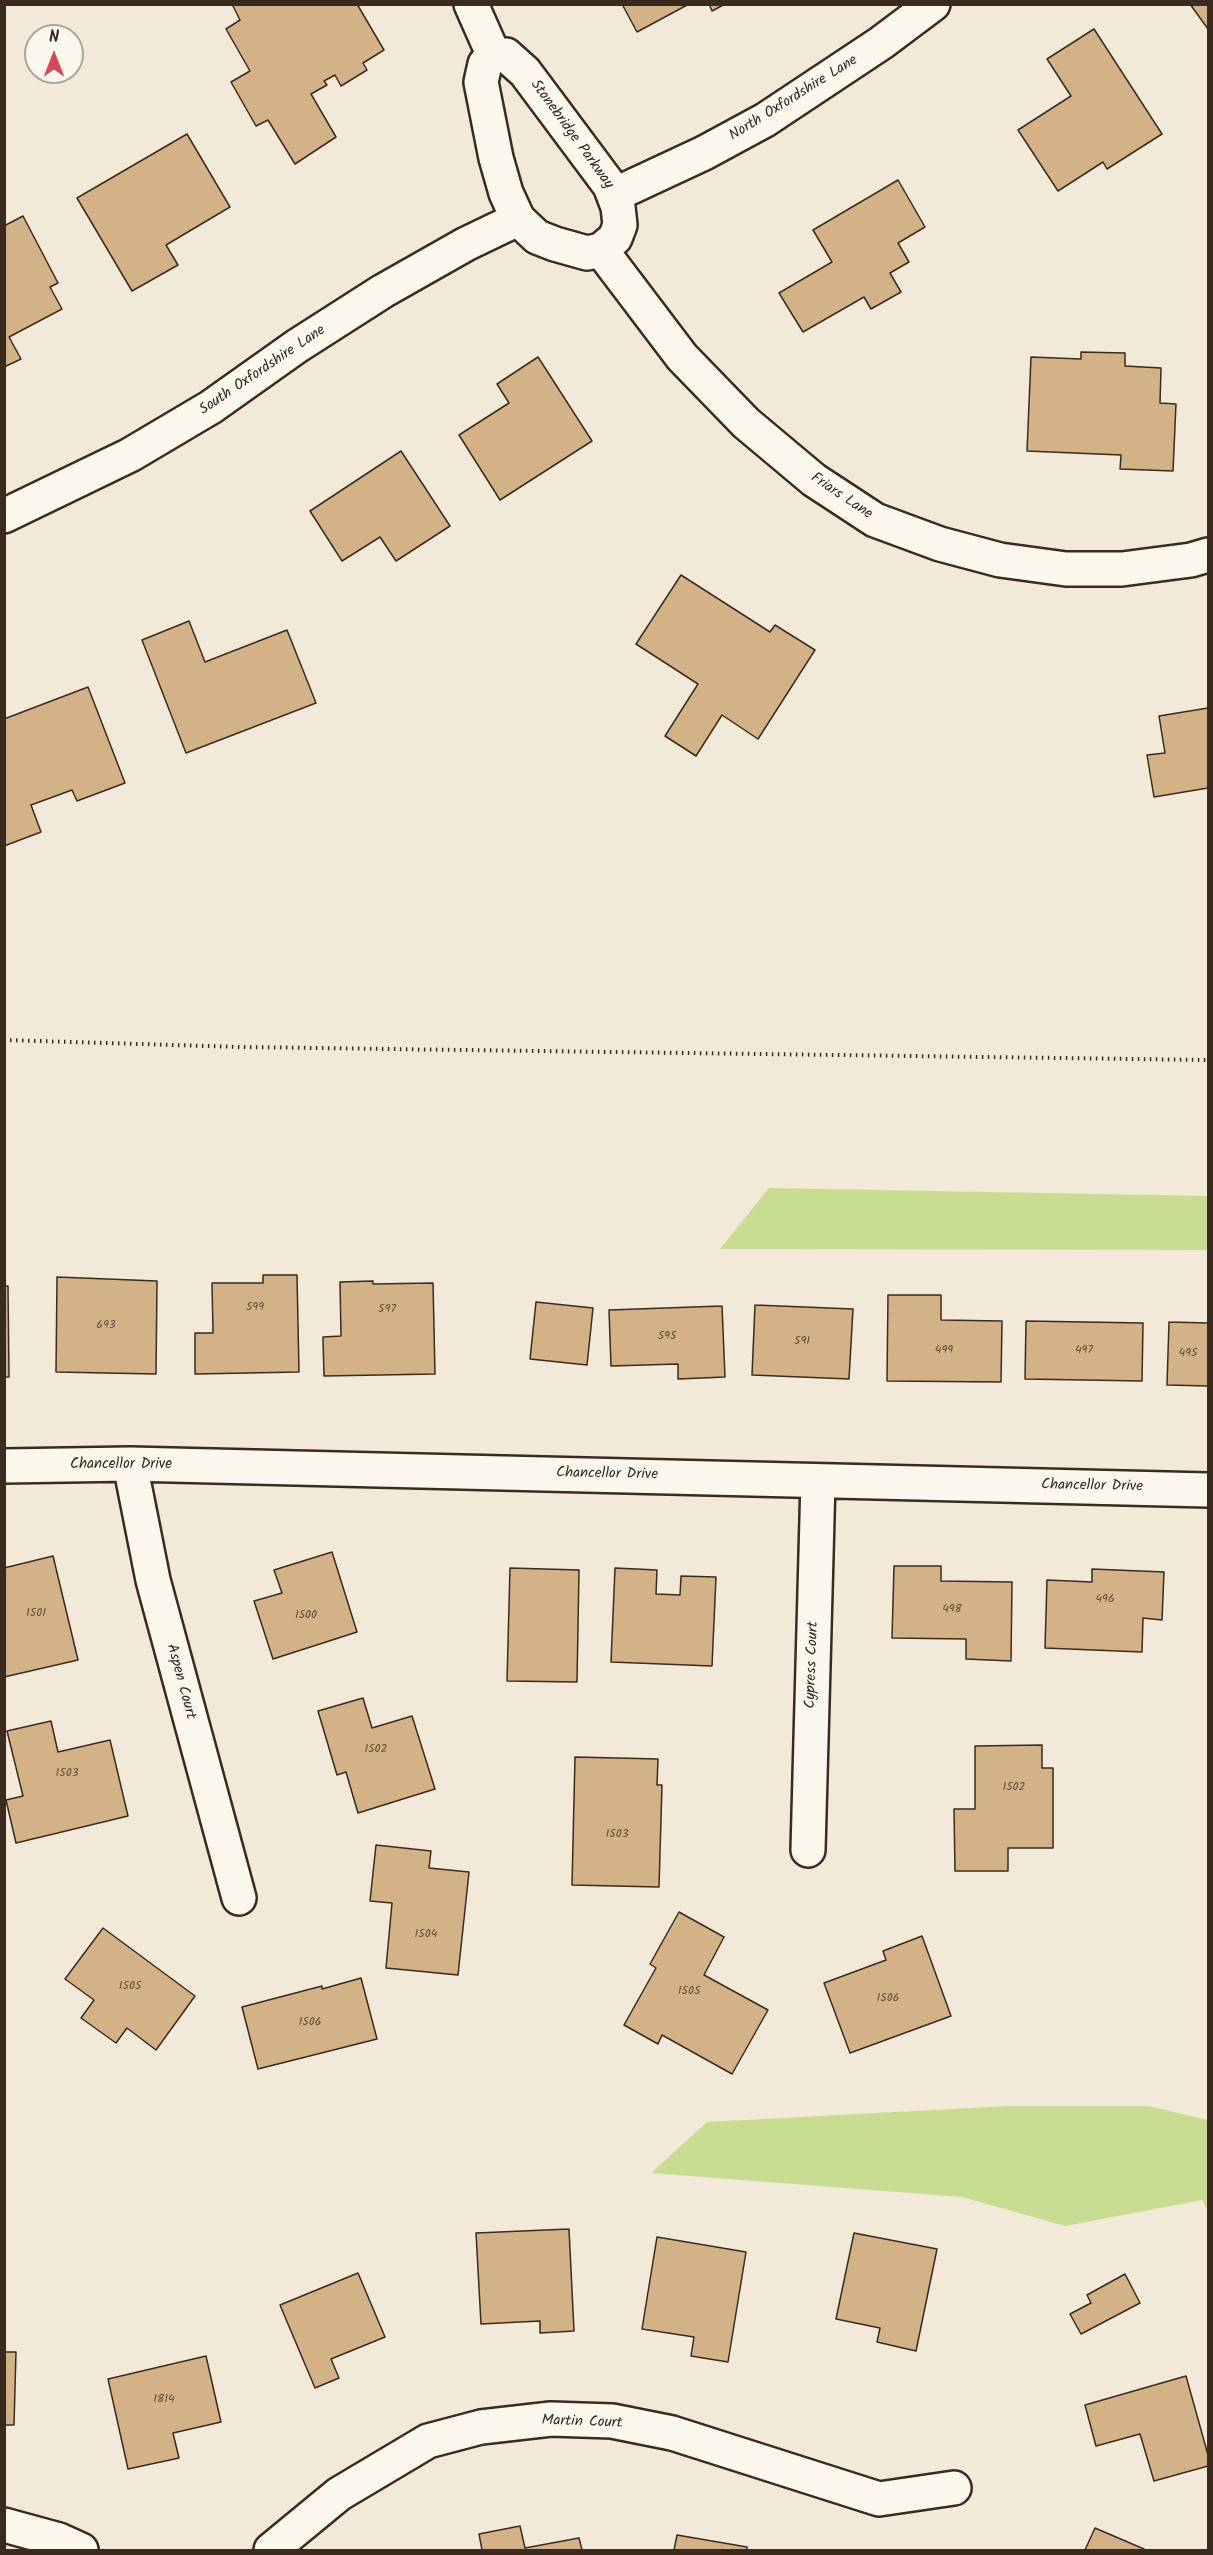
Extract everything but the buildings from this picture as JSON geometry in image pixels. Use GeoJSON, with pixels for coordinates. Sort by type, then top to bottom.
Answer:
{"type":"FeatureCollection","features":[{"type":"Feature","properties":{"kind":"street"},"geometry":{"type":"LineString","coordinates":[[471,4],[494,56],[485,64],[481,82],[496,158],[506,193],[518,219],[537,237],[555,244],[587,254],[602,250]]}},
{"type":"Feature","properties":{"kind":"street","name":"North Oxfordshire Lane"},"geometry":{"type":"LineString","coordinates":[[614,195],[704,153],[765,120],[881,43],[933,4]]}},
{"type":"Feature","properties":{"kind":"street","name":"Stonebridge Parkway"},"geometry":{"type":"LineString","coordinates":[[494,56],[506,56],[525,72],[610,186],[621,225],[615,238],[602,250]]}},
{"type":"Feature","properties":{"kind":"street","name":"South Oxfordshire Lane"},"geometry":{"type":"LineString","coordinates":[[4,516],[130,455],[211,407],[297,346],[383,291],[466,244],[518,219]]}},
{"type":"Feature","properties":{"kind":"street","name":"Friars Lane"},"geometry":{"type":"LineString","coordinates":[[602,250],[682,357],[746,423],[814,480],[875,520],[940,544],[1000,560],[1066,569],[1122,569],[1191,560],[1209,555]]}},
{"type":"Feature","properties":{"kind":"street","name":"Chancellor Drive"},"geometry":{"type":"LineString","coordinates":[[4,1466],[130,1464],[1209,1490]]}},
{"type":"Feature","properties":{"kind":"street","name":"Aspen Court"},"geometry":{"type":"LineString","coordinates":[[130,1464],[153,1580],[239,1898]]}},
{"type":"Feature","properties":{"kind":"street","name":"Cypress Court"},"geometry":{"type":"LineString","coordinates":[[808,1850],[818,1480]]}},
{"type":"Feature","properties":{"kind":"street","name":"Martin Court"},"geometry":{"type":"LineString","coordinates":[[270,2550],[339,2494],[428,2441],[481,2427],[551,2419],[612,2421],[672,2433],[879,2499],[954,2488]]}},
{"type":"Feature","properties":{"kind":"street"},"geometry":{"type":"LineString","coordinates":[[4,2525],[59,2540],[81,2550]]}},
{"type":"Feature","properties":{"kind":"path"},"geometry":{"type":"LineString","coordinates":[[4,1040],[241,1047],[1209,1060]]}},
{"type":"Feature","properties":{"kind":"green space"},"geometry":{"type":"Polygon","coordinates":[[[769,1188],[1208,1196],[1208,1250],[720,1249],[769,1188]]]}},
{"type":"Feature","properties":{"kind":"green space"},"geometry":{"type":"Polygon","coordinates":[[[1008,2106],[1148,2106],[1208,2120],[1208,2211],[1202,2200],[1065,2226],[962,2197],[651,2173],[707,2122],[1008,2106]]]}}]}
